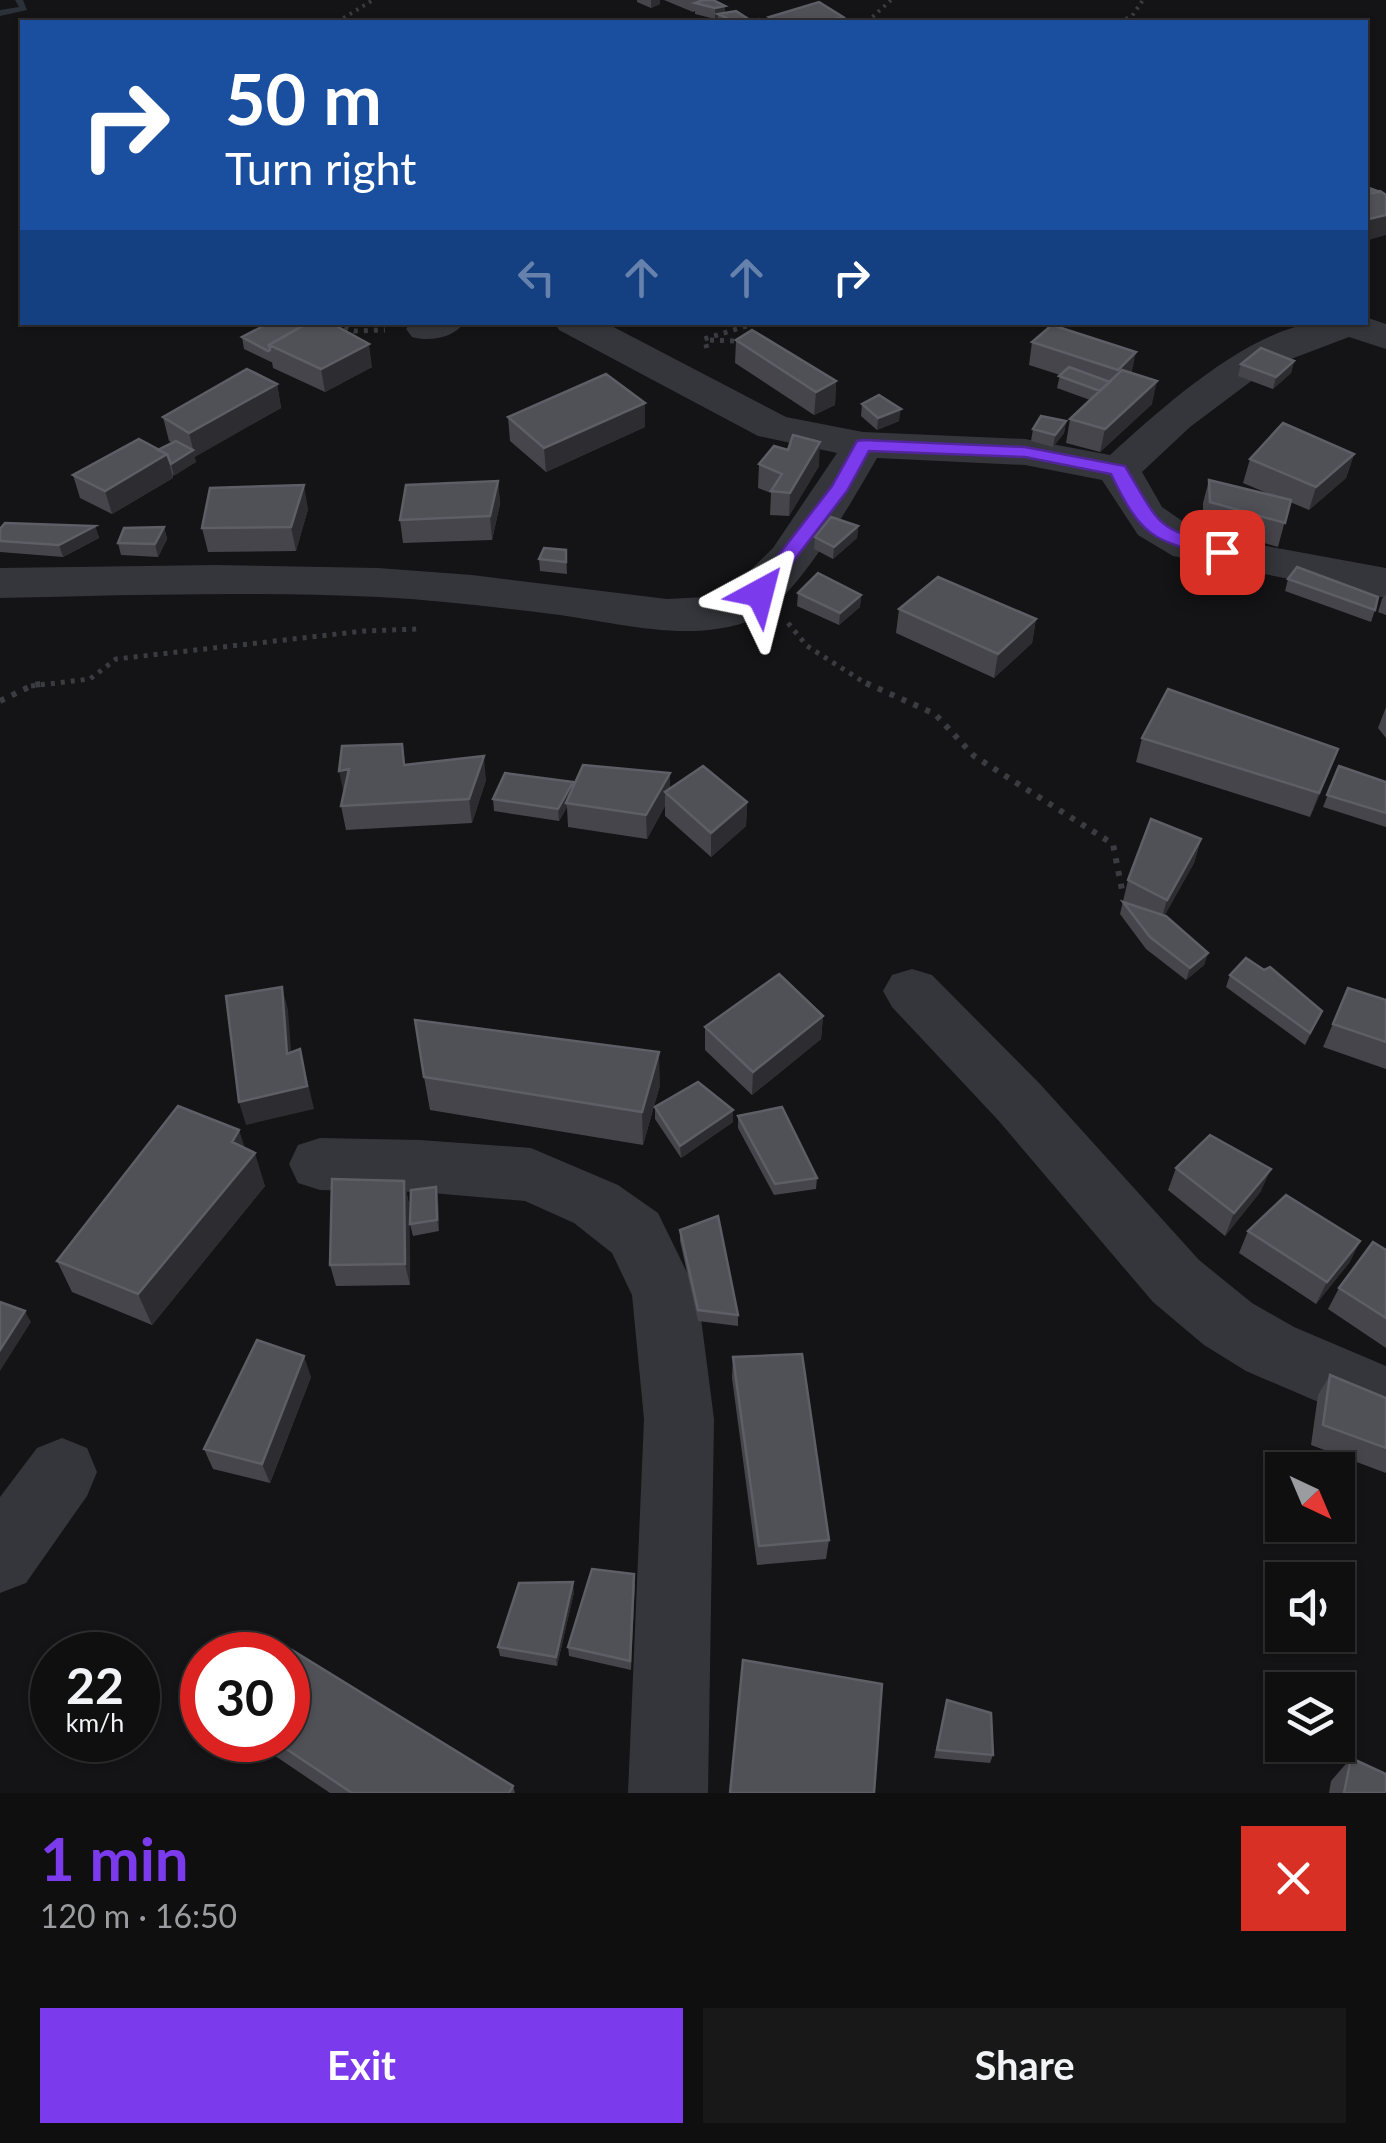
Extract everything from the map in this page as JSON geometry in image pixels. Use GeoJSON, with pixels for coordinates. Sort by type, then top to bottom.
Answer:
{"type":"FeatureCollection","features":[{"type":"Feature","properties":{"kind":"street"},"geometry":{"type":"LineString","coordinates":[[579,325],[759,421],[863,445],[1025,452],[1118,470]]}},
{"type":"Feature","properties":{"kind":"street"},"geometry":{"type":"LineString","coordinates":[[1118,470],[1175,418],[1256,358],[1360,328]]}},
{"type":"Feature","properties":{"kind":"street"},"geometry":{"type":"LineString","coordinates":[[0,583],[202,578],[435,586],[677,614],[723,612],[741,607],[760,593],[841,488],[863,445]]}},
{"type":"Feature","properties":{"kind":"street"},"geometry":{"type":"LineString","coordinates":[[1118,470],[1138,510],[1164,536],[1189,546],[1386,583]]}},
{"type":"Feature","properties":{"kind":"street"},"geometry":{"type":"LineString","coordinates":[[912,991],[1019,1102],[1176,1281],[1228,1324],[1270,1349],[1386,1399]]}},
{"type":"Feature","properties":{"kind":"street"},"geometry":{"type":"LineString","coordinates":[[320,1164],[531,1175],[596,1204],[635,1233],[665,1295],[679,1419],[668,1793]]}},
{"type":"Feature","properties":{"kind":"street"},"geometry":{"type":"LineString","coordinates":[[0,1557],[62,1472]]}},
{"type":"Feature","properties":{"kind":"path"},"geometry":{"type":"LineString","coordinates":[[340,20],[373,0]]}},
{"type":"Feature","properties":{"kind":"path"},"geometry":{"type":"LineString","coordinates":[[868,20],[891,0]]}},
{"type":"Feature","properties":{"kind":"path"},"geometry":{"type":"LineString","coordinates":[[1123,20],[1132,16],[1143,0]]}},
{"type":"Feature","properties":{"kind":"path"},"geometry":{"type":"LineString","coordinates":[[704,339],[735,342],[746,350]]}},
{"type":"Feature","properties":{"kind":"path"},"geometry":{"type":"LineString","coordinates":[[760,593],[807,646],[880,692],[935,714],[974,756],[1113,844],[1122,890]]}},
{"type":"Feature","properties":{"kind":"path"},"geometry":{"type":"LineString","coordinates":[[0,701],[33,685],[90,680],[116,659],[421,628]]}},
{"type":"Feature","properties":{"kind":"building"},"geometry":{"type":"Polygon","coordinates":[[[713,0],[725,6],[695,3],[713,0]]]}},
{"type":"Feature","properties":{"kind":"building"},"geometry":{"type":"Polygon","coordinates":[[[819,2],[843,17],[774,20],[769,17],[819,2]]]}},
{"type":"Feature","properties":{"kind":"building"},"geometry":{"type":"Polygon","coordinates":[[[736,11],[750,20],[731,20],[718,14],[736,11]]]}},
{"type":"Feature","properties":{"kind":"building"},"geometry":{"type":"Polygon","coordinates":[[[1380,191],[1386,195],[1386,215],[1368,219],[1368,194],[1380,191]]]}},
{"type":"Feature","properties":{"kind":"building"},"geometry":{"type":"Polygon","coordinates":[[[265,325],[304,325],[269,345],[268,351],[242,337],[265,325]]]}},
{"type":"Feature","properties":{"kind":"building"},"geometry":{"type":"Polygon","coordinates":[[[304,325],[334,325],[369,344],[321,369],[269,345],[304,325]]]}},
{"type":"Feature","properties":{"kind":"building"},"geometry":{"type":"Polygon","coordinates":[[[1052,325],[1136,352],[1118,370],[1032,342],[1052,325]]]}},
{"type":"Feature","properties":{"kind":"building"},"geometry":{"type":"Polygon","coordinates":[[[752,330],[836,381],[816,392],[736,340],[752,330]]]}},
{"type":"Feature","properties":{"kind":"building"},"geometry":{"type":"Polygon","coordinates":[[[1261,348],[1294,361],[1276,377],[1241,364],[1261,348]]]}},
{"type":"Feature","properties":{"kind":"building"},"geometry":{"type":"Polygon","coordinates":[[[1069,367],[1110,382],[1100,391],[1059,376],[1069,367]]]}},
{"type":"Feature","properties":{"kind":"building"},"geometry":{"type":"Polygon","coordinates":[[[247,369],[277,384],[189,433],[163,417],[247,369]]]}},
{"type":"Feature","properties":{"kind":"building"},"geometry":{"type":"Polygon","coordinates":[[[1122,370],[1157,381],[1105,429],[1070,419],[1122,370]]]}},
{"type":"Feature","properties":{"kind":"building"},"geometry":{"type":"Polygon","coordinates":[[[606,374],[645,403],[544,448],[508,417],[606,374]]]}},
{"type":"Feature","properties":{"kind":"building"},"geometry":{"type":"Polygon","coordinates":[[[879,395],[901,409],[878,418],[862,404],[879,395]]]}},
{"type":"Feature","properties":{"kind":"building"},"geometry":{"type":"Polygon","coordinates":[[[1041,416],[1066,421],[1055,435],[1033,429],[1041,416]]]}},
{"type":"Feature","properties":{"kind":"building"},"geometry":{"type":"Polygon","coordinates":[[[1283,423],[1354,454],[1316,487],[1250,459],[1283,423]]]}},
{"type":"Feature","properties":{"kind":"building"},"geometry":{"type":"Polygon","coordinates":[[[793,435],[820,442],[790,493],[771,491],[782,474],[759,464],[774,446],[788,450],[793,435]]]}},
{"type":"Feature","properties":{"kind":"building"},"geometry":{"type":"Polygon","coordinates":[[[139,439],[167,454],[105,491],[73,475],[139,439]]]}},
{"type":"Feature","properties":{"kind":"building"},"geometry":{"type":"Polygon","coordinates":[[[176,441],[193,450],[171,464],[167,454],[158,450],[176,441]]]}},
{"type":"Feature","properties":{"kind":"building"},"geometry":{"type":"Polygon","coordinates":[[[1209,480],[1291,500],[1285,523],[1210,502],[1209,480]]]}},
{"type":"Feature","properties":{"kind":"building"},"geometry":{"type":"Polygon","coordinates":[[[498,481],[490,516],[400,520],[406,485],[498,481]]]}},
{"type":"Feature","properties":{"kind":"building"},"geometry":{"type":"Polygon","coordinates":[[[304,485],[291,527],[202,528],[210,488],[304,485]]]}},
{"type":"Feature","properties":{"kind":"building"},"geometry":{"type":"Polygon","coordinates":[[[831,517],[858,526],[834,547],[815,537],[831,517]]]}},
{"type":"Feature","properties":{"kind":"building"},"geometry":{"type":"Polygon","coordinates":[[[5,523],[95,526],[59,545],[0,541],[0,529],[5,523]]]}},
{"type":"Feature","properties":{"kind":"building"},"geometry":{"type":"Polygon","coordinates":[[[164,527],[155,544],[118,543],[124,528],[164,527]]]}},
{"type":"Feature","properties":{"kind":"building"},"geometry":{"type":"Polygon","coordinates":[[[544,548],[566,550],[566,562],[539,559],[544,548]]]}},
{"type":"Feature","properties":{"kind":"building"},"geometry":{"type":"Polygon","coordinates":[[[1297,567],[1378,597],[1375,610],[1288,579],[1297,567]]]}},
{"type":"Feature","properties":{"kind":"building"},"geometry":{"type":"Polygon","coordinates":[[[818,573],[861,595],[840,613],[798,593],[818,573]]]}},
{"type":"Feature","properties":{"kind":"building"},"geometry":{"type":"Polygon","coordinates":[[[938,577],[1036,619],[998,654],[899,609],[938,577]]]}},
{"type":"Feature","properties":{"kind":"building"},"geometry":{"type":"Polygon","coordinates":[[[1168,689],[1338,749],[1319,793],[1142,738],[1168,689]]]}},
{"type":"Feature","properties":{"kind":"building"},"geometry":{"type":"Polygon","coordinates":[[[402,744],[404,765],[484,756],[469,799],[341,806],[349,769],[339,771],[342,746],[402,744]]]}},
{"type":"Feature","properties":{"kind":"building"},"geometry":{"type":"Polygon","coordinates":[[[583,765],[670,773],[646,815],[566,803],[583,765]]]}},
{"type":"Feature","properties":{"kind":"building"},"geometry":{"type":"Polygon","coordinates":[[[703,766],[747,802],[711,833],[665,792],[703,766]]]}},
{"type":"Feature","properties":{"kind":"building"},"geometry":{"type":"Polygon","coordinates":[[[1339,766],[1386,782],[1386,813],[1327,795],[1339,766]]]}},
{"type":"Feature","properties":{"kind":"building"},"geometry":{"type":"Polygon","coordinates":[[[505,773],[573,782],[558,809],[493,799],[505,773]]]}},
{"type":"Feature","properties":{"kind":"building"},"geometry":{"type":"Polygon","coordinates":[[[1151,819],[1201,839],[1167,900],[1128,880],[1151,819]]]}},
{"type":"Feature","properties":{"kind":"building"},"geometry":{"type":"Polygon","coordinates":[[[1123,902],[1166,916],[1208,953],[1190,968],[1150,937],[1123,902]]]}},
{"type":"Feature","properties":{"kind":"building"},"geometry":{"type":"Polygon","coordinates":[[[1246,958],[1264,970],[1270,967],[1322,1011],[1310,1033],[1230,975],[1246,958]]]}},
{"type":"Feature","properties":{"kind":"building"},"geometry":{"type":"Polygon","coordinates":[[[779,974],[823,1016],[753,1072],[705,1027],[779,974]]]}},
{"type":"Feature","properties":{"kind":"building"},"geometry":{"type":"Polygon","coordinates":[[[282,987],[287,1054],[300,1049],[307,1086],[239,1102],[226,996],[282,987]]]}},
{"type":"Feature","properties":{"kind":"building"},"geometry":{"type":"Polygon","coordinates":[[[1348,988],[1386,1000],[1386,1042],[1333,1024],[1348,988]]]}},
{"type":"Feature","properties":{"kind":"building"},"geometry":{"type":"Polygon","coordinates":[[[415,1020],[659,1052],[642,1112],[424,1077],[415,1020]]]}},
{"type":"Feature","properties":{"kind":"building"},"geometry":{"type":"Polygon","coordinates":[[[698,1082],[733,1110],[680,1146],[655,1107],[698,1082]]]}},
{"type":"Feature","properties":{"kind":"building"},"geometry":{"type":"Polygon","coordinates":[[[178,1106],[239,1130],[232,1142],[255,1153],[138,1294],[57,1261],[178,1106]]]}},
{"type":"Feature","properties":{"kind":"building"},"geometry":{"type":"Polygon","coordinates":[[[782,1107],[817,1178],[775,1184],[738,1116],[782,1107]]]}},
{"type":"Feature","properties":{"kind":"building"},"geometry":{"type":"Polygon","coordinates":[[[1210,1135],[1271,1169],[1234,1213],[1176,1168],[1210,1135]]]}},
{"type":"Feature","properties":{"kind":"building"},"geometry":{"type":"Polygon","coordinates":[[[332,1179],[404,1181],[405,1264],[330,1265],[332,1179]]]}},
{"type":"Feature","properties":{"kind":"building"},"geometry":{"type":"Polygon","coordinates":[[[436,1187],[437,1220],[410,1224],[411,1190],[436,1187]]]}},
{"type":"Feature","properties":{"kind":"building"},"geometry":{"type":"Polygon","coordinates":[[[1286,1195],[1360,1241],[1327,1282],[1248,1231],[1286,1195]]]}},
{"type":"Feature","properties":{"kind":"building"},"geometry":{"type":"Polygon","coordinates":[[[718,1216],[738,1315],[698,1310],[680,1230],[718,1216]]]}},
{"type":"Feature","properties":{"kind":"building"},"geometry":{"type":"Polygon","coordinates":[[[1373,1242],[1386,1250],[1386,1318],[1339,1288],[1373,1242]]]}},
{"type":"Feature","properties":{"kind":"building"},"geometry":{"type":"Polygon","coordinates":[[[0,1302],[25,1311],[0,1350],[0,1302]]]}},
{"type":"Feature","properties":{"kind":"building"},"geometry":{"type":"Polygon","coordinates":[[[257,1340],[304,1356],[262,1464],[204,1449],[257,1340]]]}},
{"type":"Feature","properties":{"kind":"building"},"geometry":{"type":"Polygon","coordinates":[[[802,1354],[829,1540],[759,1546],[733,1357],[802,1354]]]}},
{"type":"Feature","properties":{"kind":"building"},"geometry":{"type":"Polygon","coordinates":[[[1330,1375],[1386,1398],[1386,1448],[1323,1425],[1330,1375]]]}},
{"type":"Feature","properties":{"kind":"building"},"geometry":{"type":"Polygon","coordinates":[[[592,1569],[634,1574],[630,1661],[568,1647],[592,1569]]]}},
{"type":"Feature","properties":{"kind":"building"},"geometry":{"type":"Polygon","coordinates":[[[573,1582],[556,1657],[498,1647],[519,1583],[573,1582]]]}},
{"type":"Feature","properties":{"kind":"building"},"geometry":{"type":"Polygon","coordinates":[[[743,1660],[882,1684],[874,1793],[730,1793],[743,1660]]]}},
{"type":"Feature","properties":{"kind":"building"},"geometry":{"type":"Polygon","coordinates":[[[310,1661],[513,1786],[509,1793],[352,1793],[306,1762],[310,1762],[310,1661]]]}},
{"type":"Feature","properties":{"kind":"building"},"geometry":{"type":"Polygon","coordinates":[[[947,1700],[991,1713],[993,1755],[937,1750],[947,1700]]]}},
{"type":"Feature","properties":{"kind":"building"},"geometry":{"type":"Polygon","coordinates":[[[1355,1760],[1386,1774],[1386,1793],[1344,1793],[1350,1762],[1355,1760]]]}},
{"type":"Feature","properties":{"kind":"waterway"},"geometry":{"type":"LineString","coordinates":[[0,13],[24,8],[19,0]]}},
{"type":"Feature","properties":{"kind":"route"},"geometry":{"type":"LineString","coordinates":[[760,593],[841,488],[863,445],[1025,452],[1118,470],[1138,510],[1164,536],[1222,552]]}}]}
